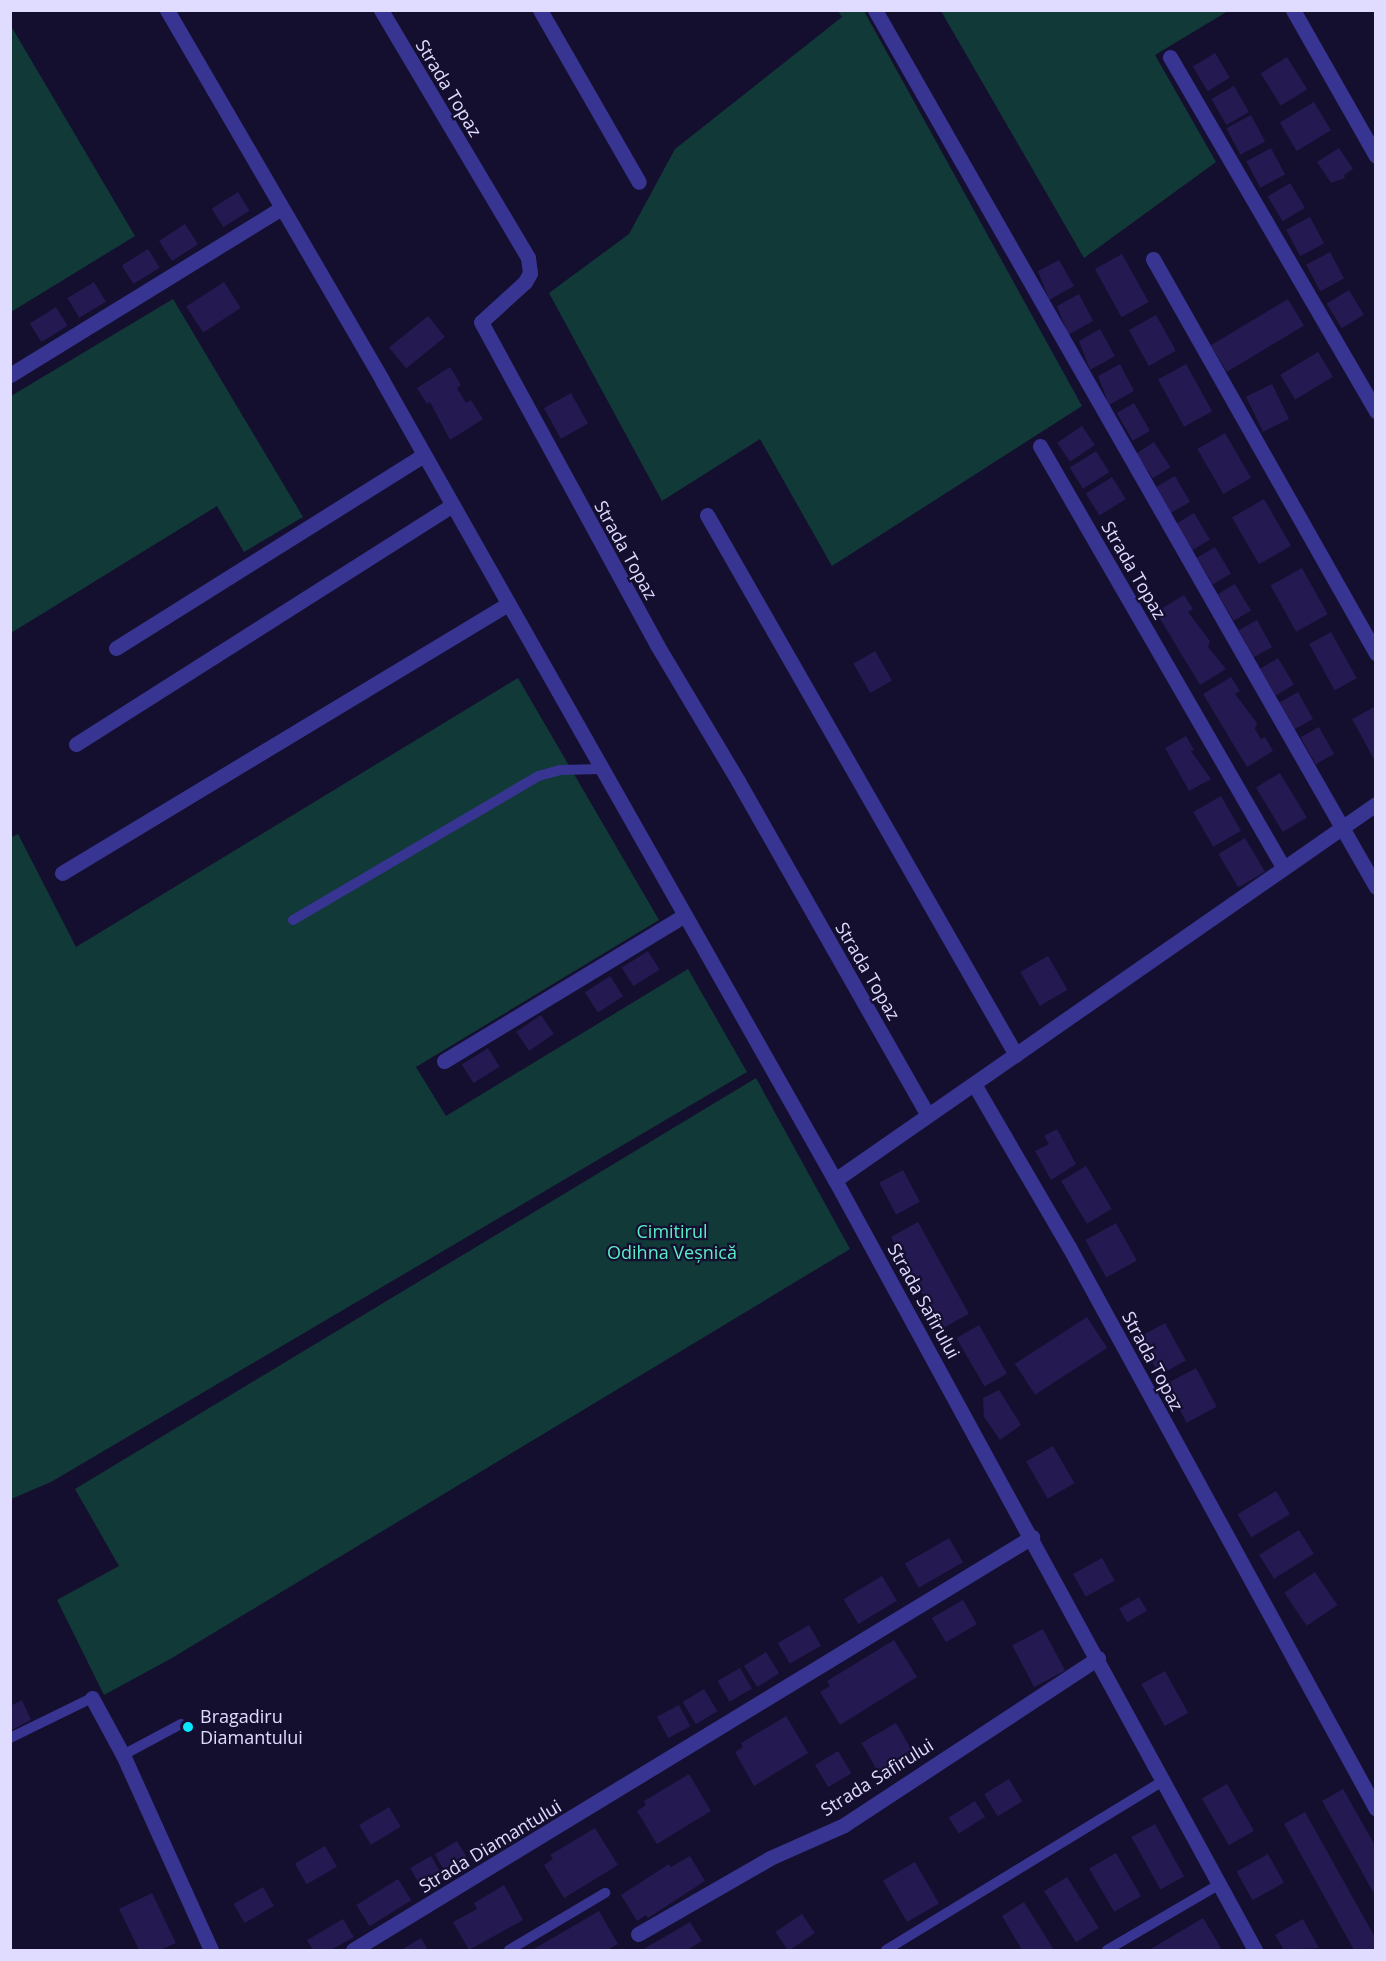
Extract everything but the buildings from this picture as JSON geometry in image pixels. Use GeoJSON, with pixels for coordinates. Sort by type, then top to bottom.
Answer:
{"type":"FeatureCollection","features":[{"type":"Feature","properties":{"kind":"street","name":"Strada Safirului"},"geometry":{"type":"LineString","coordinates":[[167,10],[424,455],[683,916],[835,1180],[1165,1779],[1255,1950]]}},
{"type":"Feature","properties":{"kind":"street","name":"Strada Topaz"},"geometry":{"type":"LineString","coordinates":[[381,10],[528,258],[530,273],[525,282],[482,322],[657,645],[738,781],[928,1115]]}},
{"type":"Feature","properties":{"kind":"street"},"geometry":{"type":"LineString","coordinates":[[540,10],[639,182]]}},
{"type":"Feature","properties":{"kind":"street"},"geometry":{"type":"LineString","coordinates":[[875,10],[1376,887]]}},
{"type":"Feature","properties":{"kind":"street"},"geometry":{"type":"LineString","coordinates":[[1293,10],[1376,156]]}},
{"type":"Feature","properties":{"kind":"street"},"geometry":{"type":"LineString","coordinates":[[1170,57],[1376,411]]}},
{"type":"Feature","properties":{"kind":"street"},"geometry":{"type":"LineString","coordinates":[[10,375],[281,208]]}},
{"type":"Feature","properties":{"kind":"street"},"geometry":{"type":"LineString","coordinates":[[1153,260],[1376,652]]}},
{"type":"Feature","properties":{"kind":"street","name":"Strada Topaz"},"geometry":{"type":"LineString","coordinates":[[1040,447],[1284,868]]}},
{"type":"Feature","properties":{"kind":"street"},"geometry":{"type":"LineString","coordinates":[[116,648],[424,455]]}},
{"type":"Feature","properties":{"kind":"street"},"geometry":{"type":"LineString","coordinates":[[76,744],[452,505]]}},
{"type":"Feature","properties":{"kind":"street"},"geometry":{"type":"LineString","coordinates":[[707,515],[1016,1055]]}},
{"type":"Feature","properties":{"kind":"street"},"geometry":{"type":"LineString","coordinates":[[62,873],[508,604]]}},
{"type":"Feature","properties":{"kind":"street"},"geometry":{"type":"LineString","coordinates":[[835,1180],[1376,804]]}},
{"type":"Feature","properties":{"kind":"street"},"geometry":{"type":"LineString","coordinates":[[444,1061],[683,916]]}},
{"type":"Feature","properties":{"kind":"street","name":"Strada Topaz"},"geometry":{"type":"LineString","coordinates":[[974,1084],[1069,1247],[1258,1597],[1376,1809]]}},
{"type":"Feature","properties":{"kind":"street","name":"Strada Diamantului"},"geometry":{"type":"LineString","coordinates":[[353,1950],[647,1774],[1032,1537]]}},
{"type":"Feature","properties":{"kind":"street","name":"Strada Safirului"},"geometry":{"type":"LineString","coordinates":[[638,1934],[770,1858],[844,1825],[1098,1658]]}},
{"type":"Feature","properties":{"kind":"street"},"geometry":{"type":"LineString","coordinates":[[92,1698],[123,1755],[211,1950]]}},
{"type":"Feature","properties":{"kind":"lane"},"geometry":{"type":"LineString","coordinates":[[294,920],[538,776],[560,770],[602,769]]}},
{"type":"Feature","properties":{"kind":"lane"},"geometry":{"type":"LineString","coordinates":[[10,1738],[92,1698]]}},
{"type":"Feature","properties":{"kind":"lane"},"geometry":{"type":"LineString","coordinates":[[123,1755],[181,1724]]}},
{"type":"Feature","properties":{"kind":"lane"},"geometry":{"type":"LineString","coordinates":[[886,1950],[1165,1779]]}},
{"type":"Feature","properties":{"kind":"lane"},"geometry":{"type":"LineString","coordinates":[[1107,1950],[1220,1884]]}},
{"type":"Feature","properties":{"kind":"lane"},"geometry":{"type":"LineString","coordinates":[[509,1950],[605,1893]]}},
{"type":"Feature","properties":{"kind":"green space"},"geometry":{"type":"Polygon","coordinates":[[[838,11],[864,11],[1082,406],[832,566],[760,439],[662,501],[549,293],[629,234],[675,149],[842,17],[838,11]]]}},
{"type":"Feature","properties":{"kind":"green space"},"geometry":{"type":"Polygon","coordinates":[[[941,11],[1228,11],[1155,55],[1216,162],[1084,258],[941,11]]]}},
{"type":"Feature","properties":{"kind":"green space"},"geometry":{"type":"Polygon","coordinates":[[[11,26],[135,236],[10,312],[11,26]]]}},
{"type":"Feature","properties":{"kind":"green space"},"geometry":{"type":"Polygon","coordinates":[[[173,299],[303,517],[244,552],[217,506],[11,633],[11,396],[173,299]]]}},
{"type":"Feature","properties":{"kind":"green space"},"geometry":{"type":"Polygon","coordinates":[[[518,678],[659,920],[416,1067],[446,1116],[688,969],[747,1072],[51,1482],[11,1499],[10,838],[18,834],[76,947],[518,678]]]}},
{"type":"Feature","properties":{"kind":"green space","name":"Cimitirul Odihna Veșnică"},"geometry":{"type":"Polygon","coordinates":[[[756,1078],[850,1249],[172,1658],[104,1695],[57,1600],[119,1566],[75,1489],[756,1078]]]}},
{"type":"Feature","properties":{"kind":"place","name":"Bragadiru Diamantului"},"geometry":{"type":"Point","coordinates":[188,1727]}}]}
